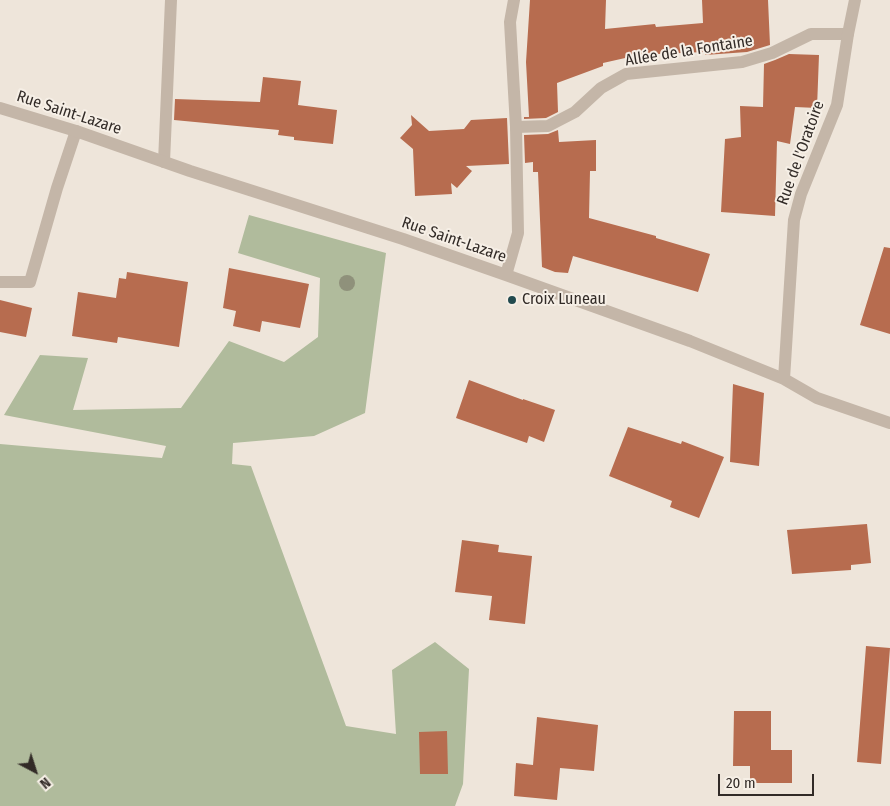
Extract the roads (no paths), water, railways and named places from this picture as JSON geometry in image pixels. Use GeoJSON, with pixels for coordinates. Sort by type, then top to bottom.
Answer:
{"type":"FeatureCollection","features":[{"type":"Feature","properties":{"kind":"street"},"geometry":{"type":"LineString","coordinates":[[164,162],[171,0]]}},
{"type":"Feature","properties":{"kind":"street"},"geometry":{"type":"LineString","coordinates":[[506,275],[518,233],[516,127],[510,22],[514,0]]}},
{"type":"Feature","properties":{"kind":"street","name":"Rue de l'Oratoire"},"geometry":{"type":"LineString","coordinates":[[784,379],[794,220],[801,194],[837,105],[855,0]]}},
{"type":"Feature","properties":{"kind":"street","name":"Allée de la Fontaine"},"geometry":{"type":"LineString","coordinates":[[516,127],[548,126],[575,112],[601,88],[626,74],[742,62],[772,53],[811,34],[848,34]]}},
{"type":"Feature","properties":{"kind":"street","name":"Rue Saint-Lazare"},"geometry":{"type":"LineString","coordinates":[[0,108],[403,239],[506,275],[690,342],[784,379],[817,398],[890,422]]}},
{"type":"Feature","properties":{"kind":"street"},"geometry":{"type":"LineString","coordinates":[[0,282],[30,282],[57,188],[76,132]]}},
{"type":"Feature","properties":{"kind":"place","name":"Croix Luneau"},"geometry":{"type":"Point","coordinates":[512,300]}}]}
